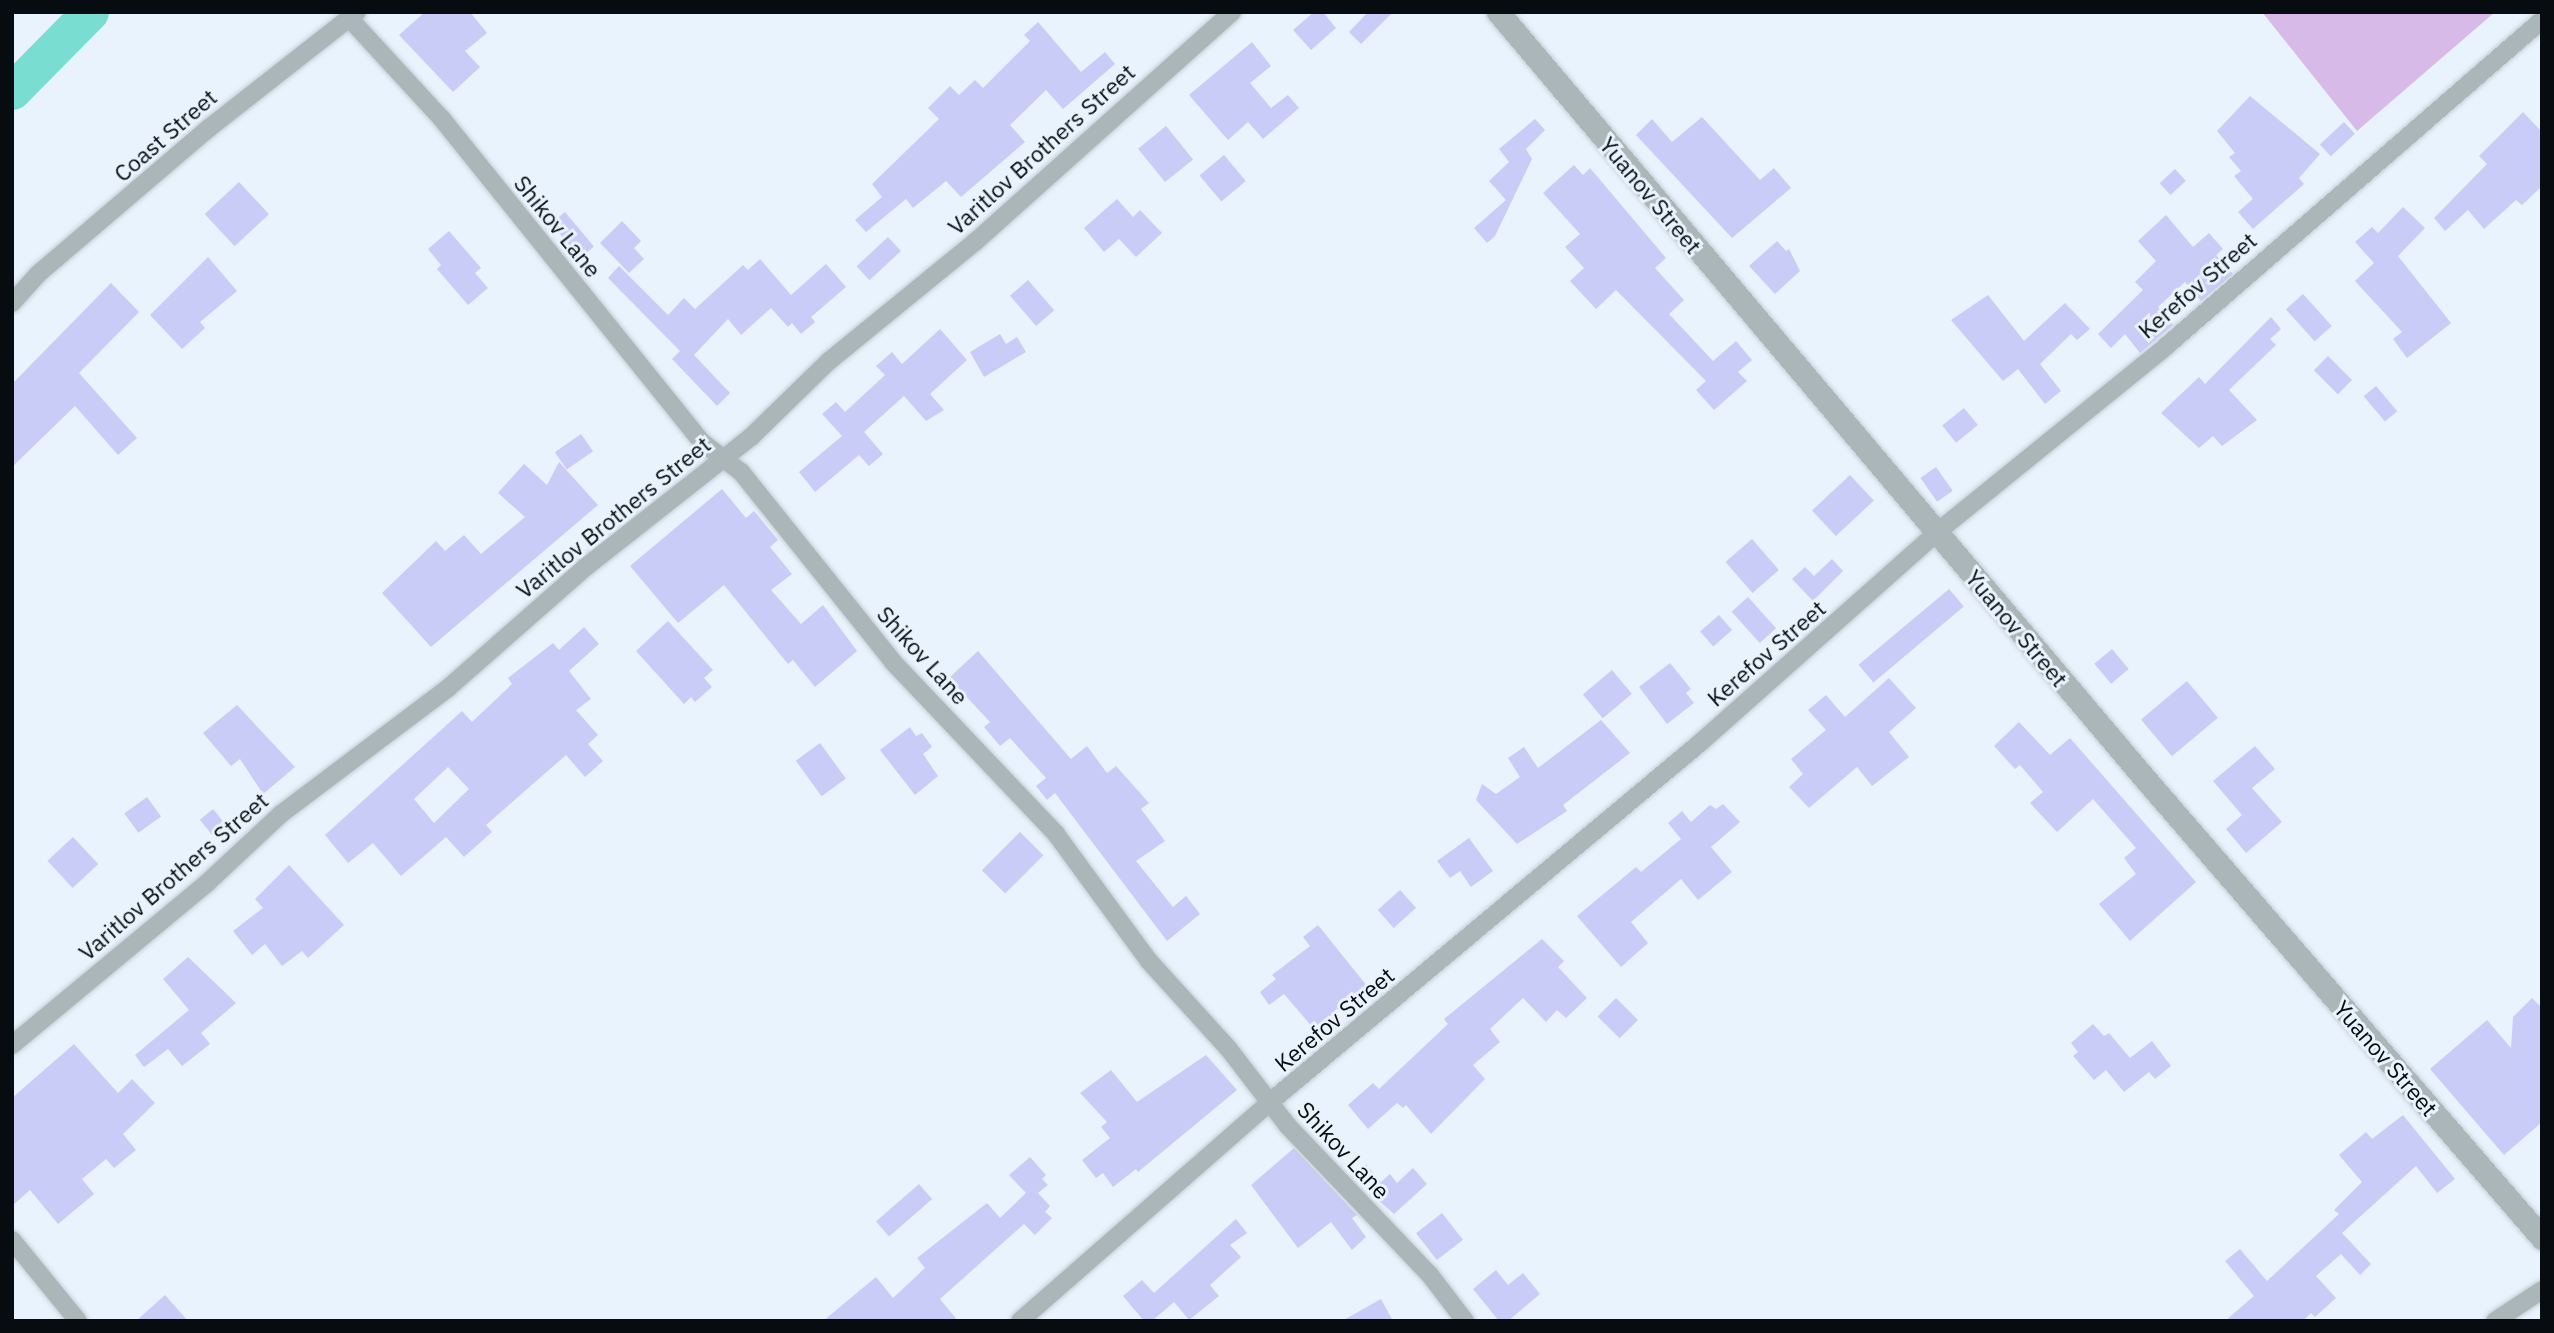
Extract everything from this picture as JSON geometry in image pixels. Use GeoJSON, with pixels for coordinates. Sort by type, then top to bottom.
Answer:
{"type":"FeatureCollection","features":[{"type":"Feature","properties":{"kind":"street","name":"Varitlov Brothers Street"},"geometry":{"type":"LineString","coordinates":[[12,1045],[207,883],[281,814],[448,688],[587,566],[723,460],[829,361],[975,242],[1232,12]]}},
{"type":"Feature","properties":{"kind":"street","name":"Yuanov Street"},"geometry":{"type":"LineString","coordinates":[[1498,12],[1936,533],[2542,1238]]}},
{"type":"Feature","properties":{"kind":"street","name":"Shikov Lane"},"geometry":{"type":"LineString","coordinates":[[353,15],[442,119],[693,432],[723,460],[741,472],[893,662],[1056,834],[1149,961],[1228,1048],[1269,1103],[1337,1182],[1430,1275],[1465,1321]]}},
{"type":"Feature","properties":{"kind":"street","name":"Coast Street"},"geometry":{"type":"LineString","coordinates":[[12,303],[38,274],[209,128],[353,15]]}},
{"type":"Feature","properties":{"kind":"street","name":"Kerefov Street"},"geometry":{"type":"LineString","coordinates":[[1020,1321],[1269,1103],[1701,742],[1936,533],[2163,349],[2542,20]]}},
{"type":"Feature","properties":{"kind":"street"},"geometry":{"type":"LineString","coordinates":[[12,1240],[78,1321]]}},
{"type":"Feature","properties":{"kind":"street"},"geometry":{"type":"LineString","coordinates":[[2495,1321],[2542,1290]]}},
{"type":"Feature","properties":{"kind":"shaded area"},"geometry":{"type":"Polygon","coordinates":[[[2262,12],[2495,12],[2357,131],[2262,12]]]}},
{"type":"Feature","properties":{"kind":"building"},"geometry":{"type":"Polygon","coordinates":[[[425,12],[470,12],[487,33],[465,51],[480,67],[453,92],[399,35],[425,12]]]}},
{"type":"Feature","properties":{"kind":"building"},"geometry":{"type":"Polygon","coordinates":[[[1314,12],[1323,12],[1336,28],[1311,50],[1293,30],[1314,12]]]}},
{"type":"Feature","properties":{"kind":"building"},"geometry":{"type":"Polygon","coordinates":[[[1368,12],[1393,12],[1361,44],[1349,32],[1368,12]]]}},
{"type":"Feature","properties":{"kind":"building"},"geometry":{"type":"Polygon","coordinates":[[[1038,22],[1081,72],[1105,52],[1115,64],[1063,109],[1046,90],[1010,125],[1025,142],[961,197],[946,181],[913,208],[906,199],[866,232],[855,220],[882,197],[872,184],[939,119],[928,108],[950,86],[959,95],[975,80],[983,88],[1030,41],[1024,35],[1038,22]]]}},
{"type":"Feature","properties":{"kind":"building"},"geometry":{"type":"Polygon","coordinates":[[[1252,42],[1271,66],[1250,83],[1271,108],[1288,95],[1299,108],[1263,139],[1248,122],[1228,140],[1189,95],[1252,42]]]}},
{"type":"Feature","properties":{"kind":"building"},"geometry":{"type":"Polygon","coordinates":[[[2250,96],[2320,154],[2299,178],[2304,184],[2253,229],[2238,212],[2253,199],[2234,176],[2241,171],[2229,157],[2235,153],[2217,131],[2250,96]]]}},
{"type":"Feature","properties":{"kind":"building"},"geometry":{"type":"Polygon","coordinates":[[[2523,112],[2542,132],[2542,186],[2522,205],[2516,200],[2484,229],[2468,210],[2445,231],[2434,218],[2487,164],[2479,156],[2523,112]]]}},
{"type":"Feature","properties":{"kind":"building"},"geometry":{"type":"Polygon","coordinates":[[[1702,117],[1760,180],[1774,168],[1791,188],[1732,238],[1636,135],[1652,119],[1672,142],[1702,117]]]}},
{"type":"Feature","properties":{"kind":"building"},"geometry":{"type":"Polygon","coordinates":[[[1535,119],[1545,130],[1526,149],[1532,159],[1495,236],[1487,243],[1474,228],[1506,200],[1489,181],[1509,162],[1499,149],[1535,119]]]}},
{"type":"Feature","properties":{"kind":"building"},"geometry":{"type":"Polygon","coordinates":[[[2344,122],[2355,134],[2331,156],[2320,145],[2344,122]]]}},
{"type":"Feature","properties":{"kind":"building"},"geometry":{"type":"Polygon","coordinates":[[[1166,126],[1193,159],[1165,182],[1138,149],[1166,126]]]}},
{"type":"Feature","properties":{"kind":"building"},"geometry":{"type":"Polygon","coordinates":[[[1224,155],[1246,181],[1221,202],[1199,176],[1224,155]]]}},
{"type":"Feature","properties":{"kind":"building"},"geometry":{"type":"Polygon","coordinates":[[[1574,165],[1583,175],[1590,168],[1666,258],[1655,268],[1684,300],[1669,314],[1713,361],[1736,341],[1752,360],[1738,372],[1747,381],[1714,410],[1696,390],[1706,381],[1616,290],[1596,309],[1570,281],[1584,268],[1565,247],[1580,234],[1543,193],[1574,165]]]}},
{"type":"Feature","properties":{"kind":"building"},"geometry":{"type":"Polygon","coordinates":[[[2175,169],[2186,181],[2171,195],[2160,183],[2175,169]]]}},
{"type":"Feature","properties":{"kind":"building"},"geometry":{"type":"Polygon","coordinates":[[[239,182],[269,214],[235,246],[205,214],[239,182]]]}},
{"type":"Feature","properties":{"kind":"building"},"geometry":{"type":"Polygon","coordinates":[[[1117,199],[1133,217],[1140,210],[1162,233],[1136,257],[1119,239],[1104,252],[1084,228],[1117,199]]]}},
{"type":"Feature","properties":{"kind":"building"},"geometry":{"type":"Polygon","coordinates":[[[2403,207],[2425,228],[2398,256],[2451,323],[2407,358],[2393,339],[2402,332],[2355,281],[2374,263],[2355,242],[2372,227],[2378,233],[2403,207]]]}},
{"type":"Feature","properties":{"kind":"building"},"geometry":{"type":"Polygon","coordinates":[[[565,212],[594,246],[580,258],[551,224],[565,212]]]}},
{"type":"Feature","properties":{"kind":"building"},"geometry":{"type":"Polygon","coordinates":[[[2166,215],[2193,247],[2209,233],[2223,249],[2216,255],[2233,274],[2201,301],[2185,282],[2158,307],[2173,325],[2140,353],[2125,334],[2111,348],[2098,334],[2143,290],[2135,282],[2156,261],[2138,241],[2166,215]]]}},
{"type":"Feature","properties":{"kind":"building"},"geometry":{"type":"Polygon","coordinates":[[[622,221],[641,241],[634,248],[644,259],[629,273],[600,243],[622,221]]]}},
{"type":"Feature","properties":{"kind":"building"},"geometry":{"type":"Polygon","coordinates":[[[449,231],[481,268],[475,273],[488,288],[468,305],[437,269],[441,265],[428,249],[449,231]]]}},
{"type":"Feature","properties":{"kind":"building"},"geometry":{"type":"Polygon","coordinates":[[[888,237],[901,251],[870,280],[857,266],[888,237]]]}},
{"type":"Feature","properties":{"kind":"building"},"geometry":{"type":"Polygon","coordinates":[[[1777,241],[1786,251],[1789,249],[1800,271],[1775,294],[1749,266],[1777,241]]]}},
{"type":"Feature","properties":{"kind":"building"},"geometry":{"type":"Polygon","coordinates":[[[208,257],[237,291],[200,322],[205,328],[182,349],[150,315],[208,257]]]}},
{"type":"Feature","properties":{"kind":"building"},"geometry":{"type":"Polygon","coordinates":[[[760,259],[791,295],[826,264],[846,287],[811,317],[815,322],[801,334],[792,323],[788,327],[771,308],[741,335],[728,319],[694,355],[730,393],[717,406],[672,359],[680,351],[608,278],[619,266],[668,315],[684,298],[695,309],[743,265],[748,270],[760,259]]]}},
{"type":"Feature","properties":{"kind":"building"},"geometry":{"type":"Polygon","coordinates":[[[1028,280],[1054,310],[1036,326],[1010,296],[1028,280]]]}},
{"type":"Feature","properties":{"kind":"building"},"geometry":{"type":"Polygon","coordinates":[[[111,283],[139,312],[79,373],[137,438],[118,455],[75,406],[12,467],[12,384],[111,283]]]}},
{"type":"Feature","properties":{"kind":"building"},"geometry":{"type":"Polygon","coordinates":[[[2303,294],[2332,326],[2315,341],[2286,309],[2303,294]]]}},
{"type":"Feature","properties":{"kind":"building"},"geometry":{"type":"Polygon","coordinates":[[[1988,295],[2024,341],[2065,303],[2090,329],[2077,340],[2071,334],[2040,364],[2061,391],[2045,404],[2018,369],[2003,381],[1951,320],[1988,295]]]}},
{"type":"Feature","properties":{"kind":"building"},"geometry":{"type":"Polygon","coordinates":[[[2271,317],[2281,329],[2270,339],[2276,345],[2229,390],[2257,420],[2222,446],[2213,436],[2199,448],[2161,413],[2199,377],[2205,384],[2271,317]]]}},
{"type":"Feature","properties":{"kind":"building"},"geometry":{"type":"Polygon","coordinates":[[[940,329],[967,360],[930,394],[944,410],[926,421],[904,396],[864,432],[883,454],[869,466],[859,455],[815,492],[799,472],[842,436],[822,414],[836,402],[845,412],[885,375],[876,366],[892,352],[902,364],[940,329]]]}},
{"type":"Feature","properties":{"kind":"building"},"geometry":{"type":"Polygon","coordinates":[[[1000,334],[1006,344],[1017,337],[1026,352],[984,377],[970,352],[1000,334]]]}},
{"type":"Feature","properties":{"kind":"building"},"geometry":{"type":"Polygon","coordinates":[[[2328,356],[2352,380],[2338,394],[2314,370],[2328,356]]]}},
{"type":"Feature","properties":{"kind":"building"},"geometry":{"type":"Polygon","coordinates":[[[2376,386],[2397,411],[2385,422],[2364,396],[2376,386]]]}},
{"type":"Feature","properties":{"kind":"building"},"geometry":{"type":"Polygon","coordinates":[[[1964,408],[1978,425],[1956,443],[1942,426],[1964,408]]]}},
{"type":"Feature","properties":{"kind":"building"},"geometry":{"type":"Polygon","coordinates":[[[581,434],[593,451],[567,470],[555,452],[581,434]]]}},
{"type":"Feature","properties":{"kind":"building"},"geometry":{"type":"Polygon","coordinates":[[[559,462],[598,505],[431,647],[382,593],[436,541],[445,551],[464,535],[481,554],[525,517],[498,493],[524,464],[547,485],[559,462]]]}},
{"type":"Feature","properties":{"kind":"building"},"geometry":{"type":"Polygon","coordinates":[[[1936,467],[1953,491],[1937,502],[1920,478],[1936,467]]]}},
{"type":"Feature","properties":{"kind":"building"},"geometry":{"type":"Polygon","coordinates":[[[1850,475],[1874,501],[1836,536],[1812,510],[1850,475]]]}},
{"type":"Feature","properties":{"kind":"building"},"geometry":{"type":"Polygon","coordinates":[[[722,489],[746,518],[754,511],[778,540],[770,547],[792,574],[771,590],[801,624],[823,605],[857,651],[815,687],[793,660],[788,664],[724,585],[678,623],[630,566],[722,489]]]}},
{"type":"Feature","properties":{"kind":"building"},"geometry":{"type":"Polygon","coordinates":[[[1752,539],[1779,570],[1752,593],[1726,562],[1752,539]]]}},
{"type":"Feature","properties":{"kind":"building"},"geometry":{"type":"Polygon","coordinates":[[[1832,559],[1843,571],[1813,601],[1792,579],[1805,567],[1814,576],[1832,559]]]}},
{"type":"Feature","properties":{"kind":"building"},"geometry":{"type":"Polygon","coordinates":[[[1949,589],[1964,607],[1873,682],[1859,665],[1949,589]]]}},
{"type":"Feature","properties":{"kind":"building"},"geometry":{"type":"Polygon","coordinates":[[[1748,597],[1776,628],[1760,643],[1732,612],[1748,597]]]}},
{"type":"Feature","properties":{"kind":"building"},"geometry":{"type":"Polygon","coordinates":[[[1719,615],[1732,630],[1713,646],[1700,631],[1719,615]]]}},
{"type":"Feature","properties":{"kind":"building"},"geometry":{"type":"Polygon","coordinates":[[[668,621],[713,670],[704,678],[712,687],[695,702],[691,697],[684,704],[636,651],[668,621]]]}},
{"type":"Feature","properties":{"kind":"building"},"geometry":{"type":"Polygon","coordinates":[[[584,627],[599,644],[569,671],[591,699],[576,710],[598,735],[588,744],[603,761],[585,777],[566,755],[486,825],[492,832],[464,857],[446,837],[401,876],[373,843],[348,863],[325,835],[462,711],[472,722],[512,684],[508,678],[553,643],[559,650],[584,627]],[[448,767],[414,799],[434,823],[469,789],[448,767]]]}},
{"type":"Feature","properties":{"kind":"building"},"geometry":{"type":"Polygon","coordinates":[[[2112,649],[2129,669],[2111,684],[2094,664],[2112,649]]]}},
{"type":"Feature","properties":{"kind":"building"},"geometry":{"type":"Polygon","coordinates":[[[978,651],[1071,759],[1087,746],[1107,773],[1116,766],[1149,803],[1141,809],[1165,841],[1136,861],[1173,907],[1186,896],[1200,914],[1167,941],[1055,793],[1047,800],[1036,786],[1046,778],[1010,738],[1000,746],[984,727],[990,722],[949,678],[978,651]]]}},
{"type":"Feature","properties":{"kind":"building"},"geometry":{"type":"Polygon","coordinates":[[[1670,663],[1691,689],[1686,693],[1694,703],[1667,724],[1639,687],[1670,663]]]}},
{"type":"Feature","properties":{"kind":"building"},"geometry":{"type":"Polygon","coordinates":[[[1612,670],[1632,694],[1603,718],[1583,694],[1612,670]]]}},
{"type":"Feature","properties":{"kind":"building"},"geometry":{"type":"Polygon","coordinates":[[[1889,678],[1916,708],[1889,732],[1909,757],[1872,786],[1857,767],[1809,808],[1789,787],[1803,774],[1791,759],[1826,730],[1808,710],[1826,695],[1845,717],[1889,678]]]}},
{"type":"Feature","properties":{"kind":"building"},"geometry":{"type":"Polygon","coordinates":[[[2187,681],[2218,718],[2172,756],[2141,720],[2187,681]]]}},
{"type":"Feature","properties":{"kind":"building"},"geometry":{"type":"Polygon","coordinates":[[[237,705],[295,767],[263,794],[240,759],[231,766],[203,733],[237,705]]]}},
{"type":"Feature","properties":{"kind":"building"},"geometry":{"type":"Polygon","coordinates":[[[1601,720],[1630,753],[1563,805],[1567,811],[1517,844],[1476,800],[1482,784],[1496,794],[1520,777],[1508,758],[1524,747],[1538,768],[1601,720]]]}},
{"type":"Feature","properties":{"kind":"building"},"geometry":{"type":"Polygon","coordinates":[[[2019,722],[2050,755],[2070,738],[2196,882],[2130,941],[2099,904],[2136,874],[2124,858],[2136,848],[2093,799],[2057,832],[2030,803],[2043,792],[2020,765],[2015,769],[1994,746],[2019,722]]]}},
{"type":"Feature","properties":{"kind":"building"},"geometry":{"type":"Polygon","coordinates":[[[910,727],[916,736],[922,733],[932,747],[923,754],[938,776],[915,795],[880,750],[910,727]]]}},
{"type":"Feature","properties":{"kind":"building"},"geometry":{"type":"Polygon","coordinates":[[[820,743],[846,779],[822,796],[796,761],[820,743]]]}},
{"type":"Feature","properties":{"kind":"building"},"geometry":{"type":"Polygon","coordinates":[[[2255,746],[2275,769],[2252,788],[2282,822],[2246,853],[2226,829],[2242,815],[2213,781],[2255,746]]]}},
{"type":"Feature","properties":{"kind":"building"},"geometry":{"type":"Polygon","coordinates":[[[147,797],[161,816],[138,833],[124,813],[147,797]]]}},
{"type":"Feature","properties":{"kind":"building"},"geometry":{"type":"Polygon","coordinates":[[[1723,804],[1740,822],[1711,847],[1732,872],[1698,900],[1681,879],[1631,922],[1648,943],[1621,967],[1577,916],[1636,867],[1641,872],[1681,839],[1668,823],[1682,811],[1691,822],[1710,805],[1716,809],[1723,804]]]}},
{"type":"Feature","properties":{"kind":"building"},"geometry":{"type":"Polygon","coordinates":[[[213,809],[225,824],[212,834],[200,820],[213,809]]]}},
{"type":"Feature","properties":{"kind":"building"},"geometry":{"type":"Polygon","coordinates":[[[1020,832],[1043,855],[1005,894],[982,870],[1020,832]]]}},
{"type":"Feature","properties":{"kind":"building"},"geometry":{"type":"Polygon","coordinates":[[[73,837],[98,864],[73,888],[47,861],[73,837]]]}},
{"type":"Feature","properties":{"kind":"building"},"geometry":{"type":"Polygon","coordinates":[[[1469,838],[1493,871],[1471,887],[1460,871],[1450,878],[1437,861],[1469,838]]]}},
{"type":"Feature","properties":{"kind":"building"},"geometry":{"type":"Polygon","coordinates":[[[289,865],[344,925],[308,958],[302,951],[282,966],[265,944],[252,955],[233,931],[263,908],[255,899],[289,865]]]}},
{"type":"Feature","properties":{"kind":"building"},"geometry":{"type":"Polygon","coordinates":[[[1400,890],[1416,908],[1394,928],[1378,910],[1400,890]]]}},
{"type":"Feature","properties":{"kind":"building"},"geometry":{"type":"Polygon","coordinates":[[[1318,925],[1367,986],[1314,1029],[1284,994],[1269,1005],[1260,992],[1276,979],[1272,975],[1310,946],[1303,937],[1318,925]]]}},
{"type":"Feature","properties":{"kind":"building"},"geometry":{"type":"Polygon","coordinates":[[[1542,939],[1564,961],[1558,967],[1587,998],[1566,1018],[1557,1010],[1546,1022],[1523,998],[1490,1029],[1500,1042],[1473,1065],[1485,1079],[1431,1134],[1406,1105],[1403,1108],[1397,1103],[1368,1129],[1348,1105],[1373,1083],[1379,1089],[1448,1024],[1444,1019],[1542,939]]]}},
{"type":"Feature","properties":{"kind":"building"},"geometry":{"type":"Polygon","coordinates":[[[188,957],[236,1003],[201,1033],[210,1044],[182,1066],[168,1049],[144,1067],[135,1055],[189,1010],[163,979],[188,957]]]}},
{"type":"Feature","properties":{"kind":"building"},"geometry":{"type":"Polygon","coordinates":[[[1616,998],[1638,1020],[1620,1038],[1598,1016],[1616,998]]]}},
{"type":"Feature","properties":{"kind":"building"},"geometry":{"type":"Polygon","coordinates":[[[2532,998],[2542,1008],[2542,1122],[2504,1155],[2430,1069],[2487,1020],[2511,1048],[2513,1017],[2532,998]]]}},
{"type":"Feature","properties":{"kind":"building"},"geometry":{"type":"Polygon","coordinates":[[[2093,1024],[2104,1036],[2109,1033],[2130,1058],[2152,1041],[2171,1066],[2155,1079],[2149,1072],[2124,1092],[2106,1070],[2094,1080],[2073,1056],[2078,1052],[2071,1043],[2093,1024]]]}},
{"type":"Feature","properties":{"kind":"building"},"geometry":{"type":"Polygon","coordinates":[[[74,1044],[118,1093],[132,1079],[155,1103],[123,1134],[136,1150],[114,1168],[106,1159],[82,1179],[94,1194],[58,1224],[30,1190],[12,1206],[12,1098],[74,1044]]]}},
{"type":"Feature","properties":{"kind":"building"},"geometry":{"type":"Polygon","coordinates":[[[1206,1055],[1237,1090],[1138,1172],[1136,1169],[1113,1187],[1103,1173],[1096,1178],[1082,1160],[1110,1138],[1101,1127],[1107,1122],[1080,1093],[1111,1070],[1137,1102],[1206,1055]]]}},
{"type":"Feature","properties":{"kind":"building"},"geometry":{"type":"Polygon","coordinates":[[[2403,1115],[2455,1179],[2437,1193],[2416,1166],[2342,1233],[2371,1264],[2360,1275],[2341,1254],[2316,1276],[2336,1298],[2315,1317],[2311,1313],[2303,1321],[2225,1321],[2254,1296],[2225,1261],[2240,1249],[2267,1281],[2339,1214],[2334,1210],[2362,1182],[2339,1155],[2366,1132],[2372,1139],[2403,1115]]]}},
{"type":"Feature","properties":{"kind":"building"},"geometry":{"type":"Polygon","coordinates":[[[1294,1148],[1357,1215],[1352,1218],[1366,1237],[1352,1250],[1331,1222],[1298,1248],[1251,1185],[1294,1148]]]}},
{"type":"Feature","properties":{"kind":"building"},"geometry":{"type":"Polygon","coordinates":[[[1030,1157],[1046,1175],[1042,1179],[1048,1185],[1038,1193],[1050,1206],[1045,1212],[1052,1218],[1035,1235],[1024,1224],[940,1299],[958,1321],[823,1321],[876,1277],[893,1298],[925,1268],[917,1258],[987,1203],[1000,1218],[1026,1193],[1009,1175],[1030,1157]]]}},
{"type":"Feature","properties":{"kind":"building"},"geometry":{"type":"Polygon","coordinates":[[[1366,1164],[1381,1182],[1390,1174],[1397,1183],[1413,1168],[1427,1184],[1394,1214],[1351,1176],[1366,1164]]]}},
{"type":"Feature","properties":{"kind":"building"},"geometry":{"type":"Polygon","coordinates":[[[919,1184],[932,1199],[889,1236],[876,1221],[919,1184]]]}},
{"type":"Feature","properties":{"kind":"building"},"geometry":{"type":"Polygon","coordinates":[[[1442,1213],[1463,1240],[1437,1260],[1416,1233],[1442,1213]]]}},
{"type":"Feature","properties":{"kind":"building"},"geometry":{"type":"Polygon","coordinates":[[[1236,1219],[1247,1233],[1230,1245],[1241,1257],[1210,1285],[1219,1296],[1189,1320],[1174,1302],[1152,1321],[1144,1321],[1123,1296],[1142,1280],[1154,1293],[1236,1219]]]}},
{"type":"Feature","properties":{"kind":"building"},"geometry":{"type":"Polygon","coordinates":[[[1496,1270],[1508,1285],[1523,1273],[1540,1294],[1508,1321],[1499,1321],[1473,1289],[1496,1270]]]}},
{"type":"Feature","properties":{"kind":"building"},"geometry":{"type":"Polygon","coordinates":[[[165,1295],[188,1321],[136,1321],[165,1295]]]}},
{"type":"Feature","properties":{"kind":"building"},"geometry":{"type":"Polygon","coordinates":[[[1381,1299],[1393,1321],[1342,1321],[1381,1299]]]}},
{"type":"Feature","properties":{"kind":"waterway"},"geometry":{"type":"LineString","coordinates":[[12,91],[90,12]]}}]}
